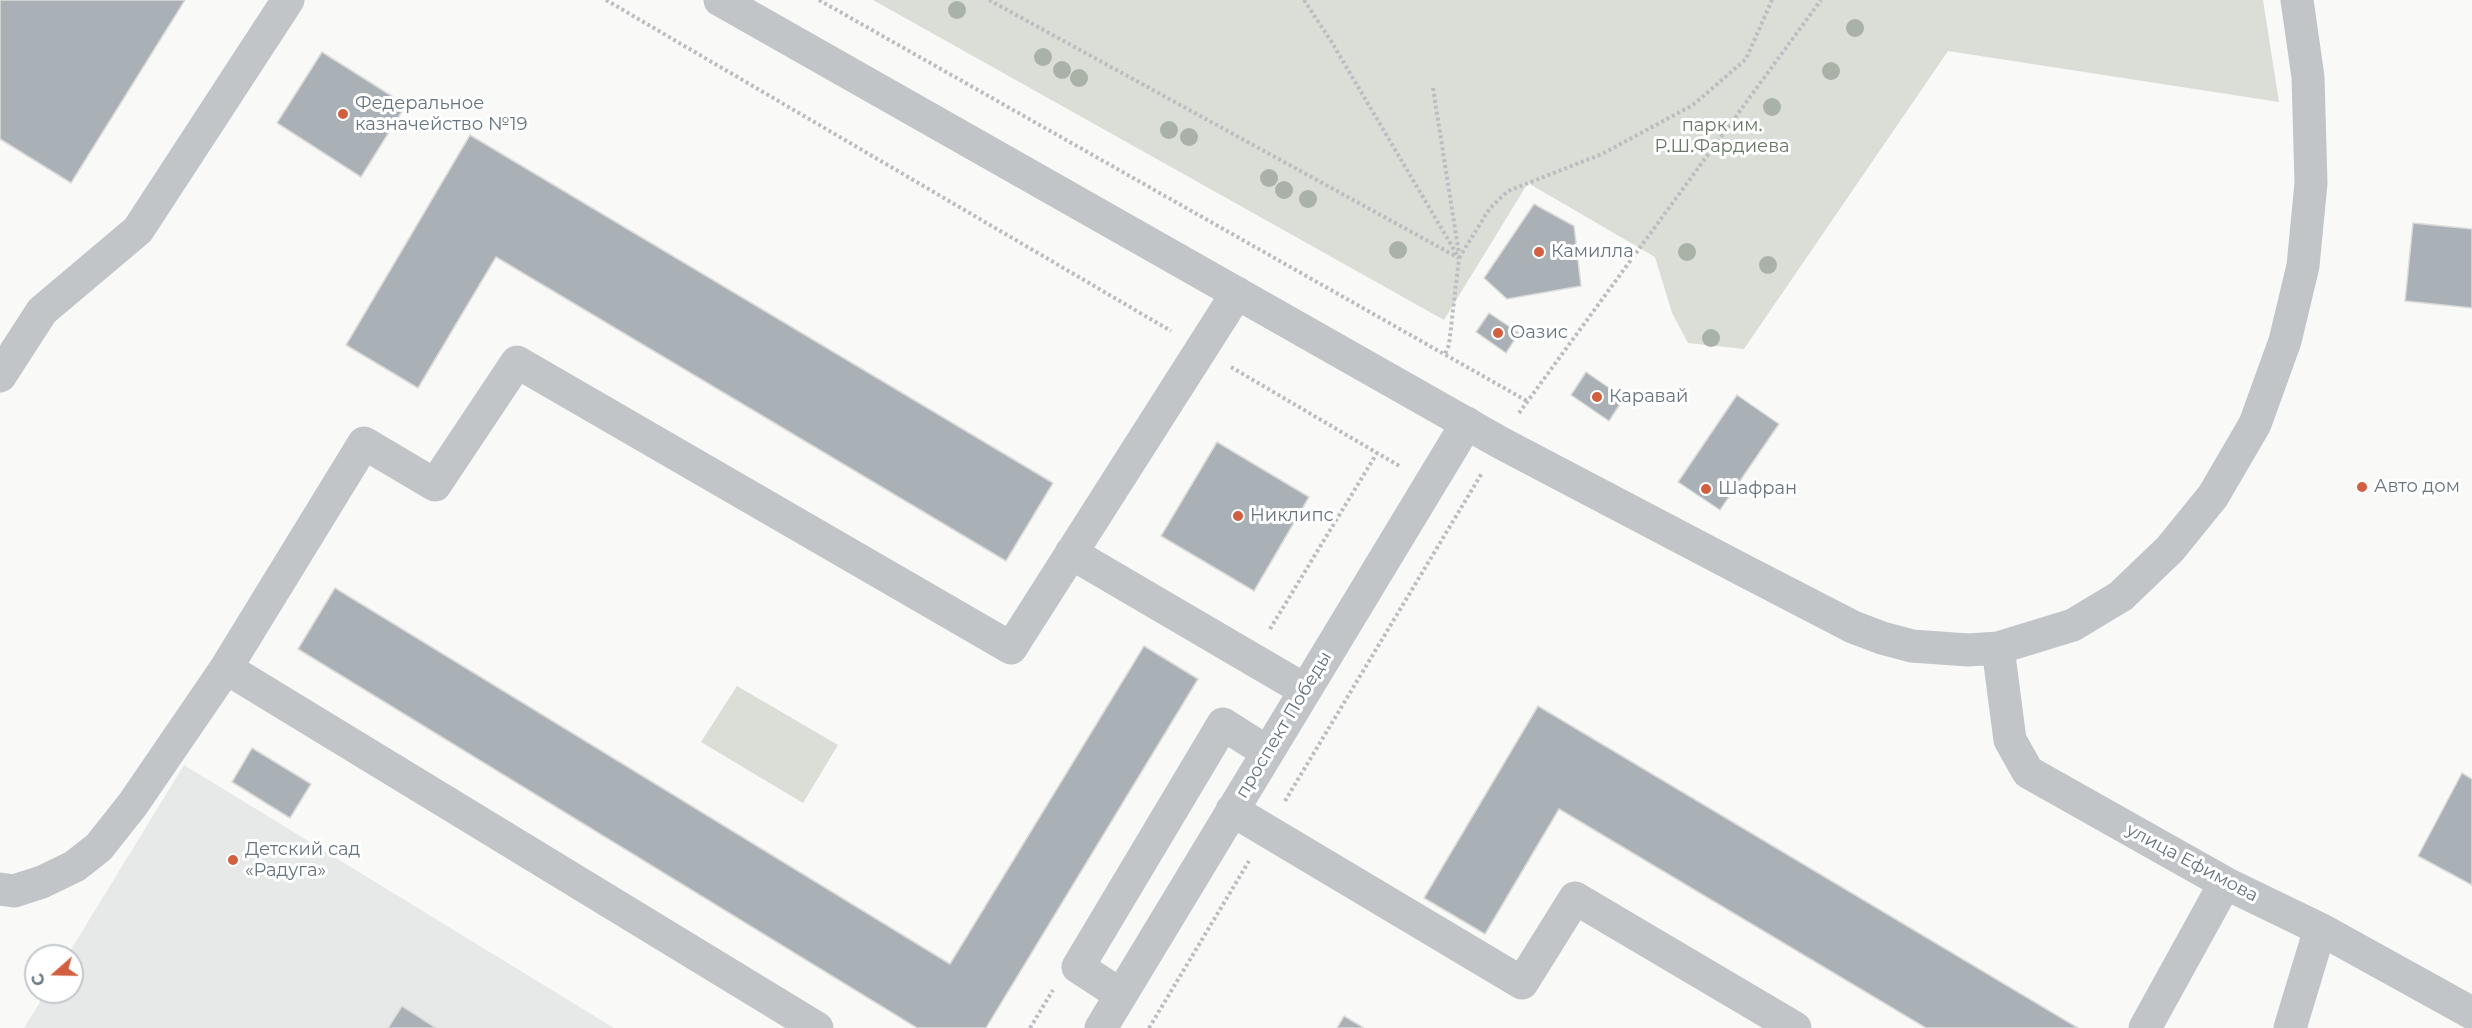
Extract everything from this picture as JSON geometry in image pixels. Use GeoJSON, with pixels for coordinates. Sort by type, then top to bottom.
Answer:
{"type":"FeatureCollection","features":[{"type":"Feature","properties":{"kind":"street"},"geometry":{"type":"LineString","coordinates":[[0,376],[42,311],[138,230],[288,0]]}},
{"type":"Feature","properties":{"kind":"street"},"geometry":{"type":"LineString","coordinates":[[720,0],[1501,442],[1853,627],[1912,646],[1968,650],[1998,648],[2073,625],[2121,596],[2170,549],[2213,496],[2255,424],[2288,330],[2303,266],[2310,193],[2308,78],[2297,0]]}},
{"type":"Feature","properties":{"kind":"street"},"geometry":{"type":"LineString","coordinates":[[0,889],[14,891],[42,882],[75,866],[99,847],[133,804],[226,668],[364,443],[435,485],[518,362],[1011,648],[1237,293]]}},
{"type":"Feature","properties":{"kind":"street","name":"проспект Победы"},"geometry":{"type":"LineString","coordinates":[[1101,1028],[1467,423]]}},
{"type":"Feature","properties":{"kind":"street"},"geometry":{"type":"LineString","coordinates":[[1071,553],[1305,690]]}},
{"type":"Feature","properties":{"kind":"street","name":"улица Ефимова"},"geometry":{"type":"LineString","coordinates":[[1998,648],[2010,740],[2028,772],[2225,883],[2320,929],[2472,1013]]}},
{"type":"Feature","properties":{"kind":"street"},"geometry":{"type":"LineString","coordinates":[[226,668],[816,1028]]}},
{"type":"Feature","properties":{"kind":"street"},"geometry":{"type":"LineString","coordinates":[[1121,995],[1078,967],[1223,724],[1267,752]]}},
{"type":"Feature","properties":{"kind":"street"},"geometry":{"type":"LineString","coordinates":[[1232,810],[1522,983],[1575,898],[1795,1028]]}},
{"type":"Feature","properties":{"kind":"street"},"geometry":{"type":"LineString","coordinates":[[2145,1028],[2225,883]]}},
{"type":"Feature","properties":{"kind":"street"},"geometry":{"type":"LineString","coordinates":[[2290,1028],[2320,929]]}},
{"type":"Feature","properties":{"kind":"path"},"geometry":{"type":"LineString","coordinates":[[606,0],[1430,484]]}},
{"type":"Feature","properties":{"kind":"path"},"geometry":{"type":"LineString","coordinates":[[819,0],[1527,401]]}},
{"type":"Feature","properties":{"kind":"path"},"geometry":{"type":"LineString","coordinates":[[989,0],[1459,258]]}},
{"type":"Feature","properties":{"kind":"path"},"geometry":{"type":"LineString","coordinates":[[1304,0],[1337,50],[1459,258]]}},
{"type":"Feature","properties":{"kind":"path"},"geometry":{"type":"LineString","coordinates":[[1459,258],[1490,208],[1508,191],[1602,154],[1693,105],[1746,59],[1773,0]]}},
{"type":"Feature","properties":{"kind":"path"},"geometry":{"type":"LineString","coordinates":[[1149,1028],[1527,401],[1821,0]]}},
{"type":"Feature","properties":{"kind":"path"},"geometry":{"type":"LineString","coordinates":[[1433,88],[1459,258],[1449,345],[1445,354]]}},
{"type":"Feature","properties":{"kind":"shaded area","name":"Детский сад «Радуга»"},"geometry":{"type":"Polygon","coordinates":[[[184,765],[614,1028],[24,1028],[39,1004],[84,1004],[84,944],[74,944],[184,765]]]}},
{"type":"Feature","properties":{"kind":"green space","name":"парк им. Р.Ш.Фардиева"},"geometry":{"type":"Polygon","coordinates":[[[873,0],[2263,0],[2279,102],[1948,51],[1744,349],[1688,343],[1672,313],[1655,257],[1528,183],[1444,320],[873,0]]]}},
{"type":"Feature","properties":{"kind":"green space"},"geometry":{"type":"Polygon","coordinates":[[[737,686],[838,745],[803,803],[701,742],[737,686]]]}},
{"type":"Feature","properties":{"kind":"building"},"geometry":{"type":"Polygon","coordinates":[[[0,0],[185,0],[71,183],[0,139],[0,0]]]}},
{"type":"Feature","properties":{"kind":"building"},"geometry":{"type":"Polygon","coordinates":[[[322,52],[406,105],[361,177],[277,123],[322,52]]]}},
{"type":"Feature","properties":{"kind":"building"},"geometry":{"type":"Polygon","coordinates":[[[470,135],[1053,483],[1006,561],[496,257],[418,388],[346,345],[470,135]]]}},
{"type":"Feature","properties":{"kind":"building","name":"Камилла"},"geometry":{"type":"Polygon","coordinates":[[[1534,204],[1574,226],[1581,286],[1507,299],[1484,278],[1534,204]]]}},
{"type":"Feature","properties":{"kind":"building"},"geometry":{"type":"Polygon","coordinates":[[[2413,223],[2472,229],[2472,308],[2405,301],[2413,223]]]}},
{"type":"Feature","properties":{"kind":"building"},"geometry":{"type":"Polygon","coordinates":[[[1489,313],[1519,333],[1506,353],[1476,332],[1489,313]]]}},
{"type":"Feature","properties":{"kind":"building"},"geometry":{"type":"Polygon","coordinates":[[[1586,372],[1624,398],[1609,421],[1571,395],[1586,372]]]}},
{"type":"Feature","properties":{"kind":"building"},"geometry":{"type":"Polygon","coordinates":[[[1737,395],[1779,424],[1720,510],[1678,482],[1737,395]]]}},
{"type":"Feature","properties":{"kind":"building"},"geometry":{"type":"Polygon","coordinates":[[[1217,442],[1309,497],[1254,591],[1161,536],[1217,442]]]}},
{"type":"Feature","properties":{"kind":"building"},"geometry":{"type":"Polygon","coordinates":[[[335,588],[950,964],[1144,646],[1198,679],[986,1028],[917,1028],[298,649],[335,588]]]}},
{"type":"Feature","properties":{"kind":"building"},"geometry":{"type":"Polygon","coordinates":[[[1538,706],[2078,1028],[1926,1028],[1559,809],[1485,934],[1424,898],[1538,706]]]}},
{"type":"Feature","properties":{"kind":"building"},"geometry":{"type":"Polygon","coordinates":[[[252,748],[311,784],[290,818],[232,782],[252,748]]]}},
{"type":"Feature","properties":{"kind":"building"},"geometry":{"type":"Polygon","coordinates":[[[2462,773],[2472,779],[2472,885],[2418,856],[2462,773]]]}},
{"type":"Feature","properties":{"kind":"building"},"geometry":{"type":"Polygon","coordinates":[[[402,1006],[436,1028],[388,1028],[402,1006]]]}},
{"type":"Feature","properties":{"kind":"building"},"geometry":{"type":"Polygon","coordinates":[[[1344,1016],[1364,1028],[1337,1028],[1344,1016]]]}},
{"type":"Feature","properties":{"kind":"place","name":"Федеральное казначейство №19"},"geometry":{"type":"Point","coordinates":[343,114]}},
{"type":"Feature","properties":{"kind":"place","name":"Камилла"},"geometry":{"type":"Point","coordinates":[1539,252]}},
{"type":"Feature","properties":{"kind":"place","name":"Оазис"},"geometry":{"type":"Point","coordinates":[1498,333]}},
{"type":"Feature","properties":{"kind":"place","name":"Каравай"},"geometry":{"type":"Point","coordinates":[1597,397]}},
{"type":"Feature","properties":{"kind":"place","name":"Авто дом"},"geometry":{"type":"Point","coordinates":[2362,487]}},
{"type":"Feature","properties":{"kind":"place","name":"Шафран"},"geometry":{"type":"Point","coordinates":[1706,489]}},
{"type":"Feature","properties":{"kind":"place","name":"Никлипс"},"geometry":{"type":"Point","coordinates":[1238,516]}},
{"type":"Feature","properties":{"kind":"place","name":"Детский сад «Радуга»"},"geometry":{"type":"Point","coordinates":[233,860]}}]}
